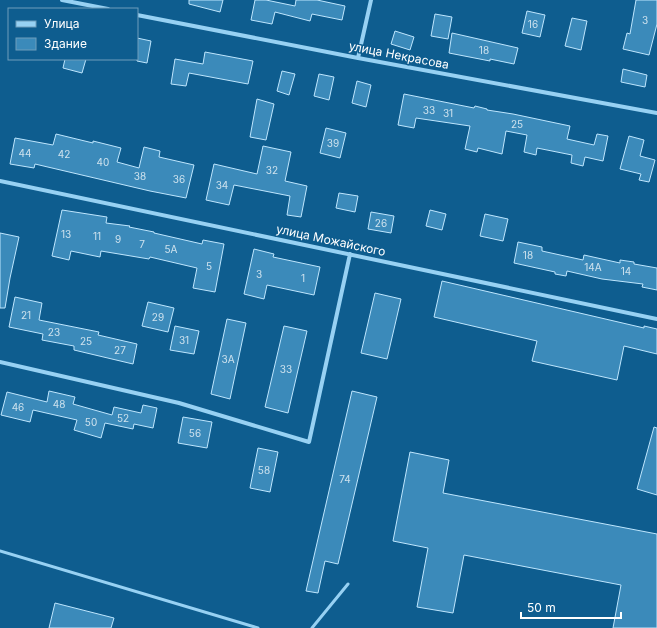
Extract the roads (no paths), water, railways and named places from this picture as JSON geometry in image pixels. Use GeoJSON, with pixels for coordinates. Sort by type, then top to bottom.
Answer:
{"type":"FeatureCollection","features":[{"type":"Feature","properties":{"kind":"street"},"geometry":{"type":"LineString","coordinates":[[62,0],[103,8]]}},
{"type":"Feature","properties":{"kind":"street"},"geometry":{"type":"LineString","coordinates":[[358,58],[371,0]]}},
{"type":"Feature","properties":{"kind":"street","name":"улица Некрасова"},"geometry":{"type":"LineString","coordinates":[[138,15],[358,58],[657,113]]}},
{"type":"Feature","properties":{"kind":"street","name":"улица Можайского"},"geometry":{"type":"LineString","coordinates":[[0,182],[657,319]]}},
{"type":"Feature","properties":{"kind":"street"},"geometry":{"type":"LineString","coordinates":[[0,362],[179,403],[309,442],[350,254]]}},
{"type":"Feature","properties":{"kind":"lane"},"geometry":{"type":"LineString","coordinates":[[0,552],[258,628]]}},
{"type":"Feature","properties":{"kind":"lane"},"geometry":{"type":"LineString","coordinates":[[312,628],[348,584]]}}]}
